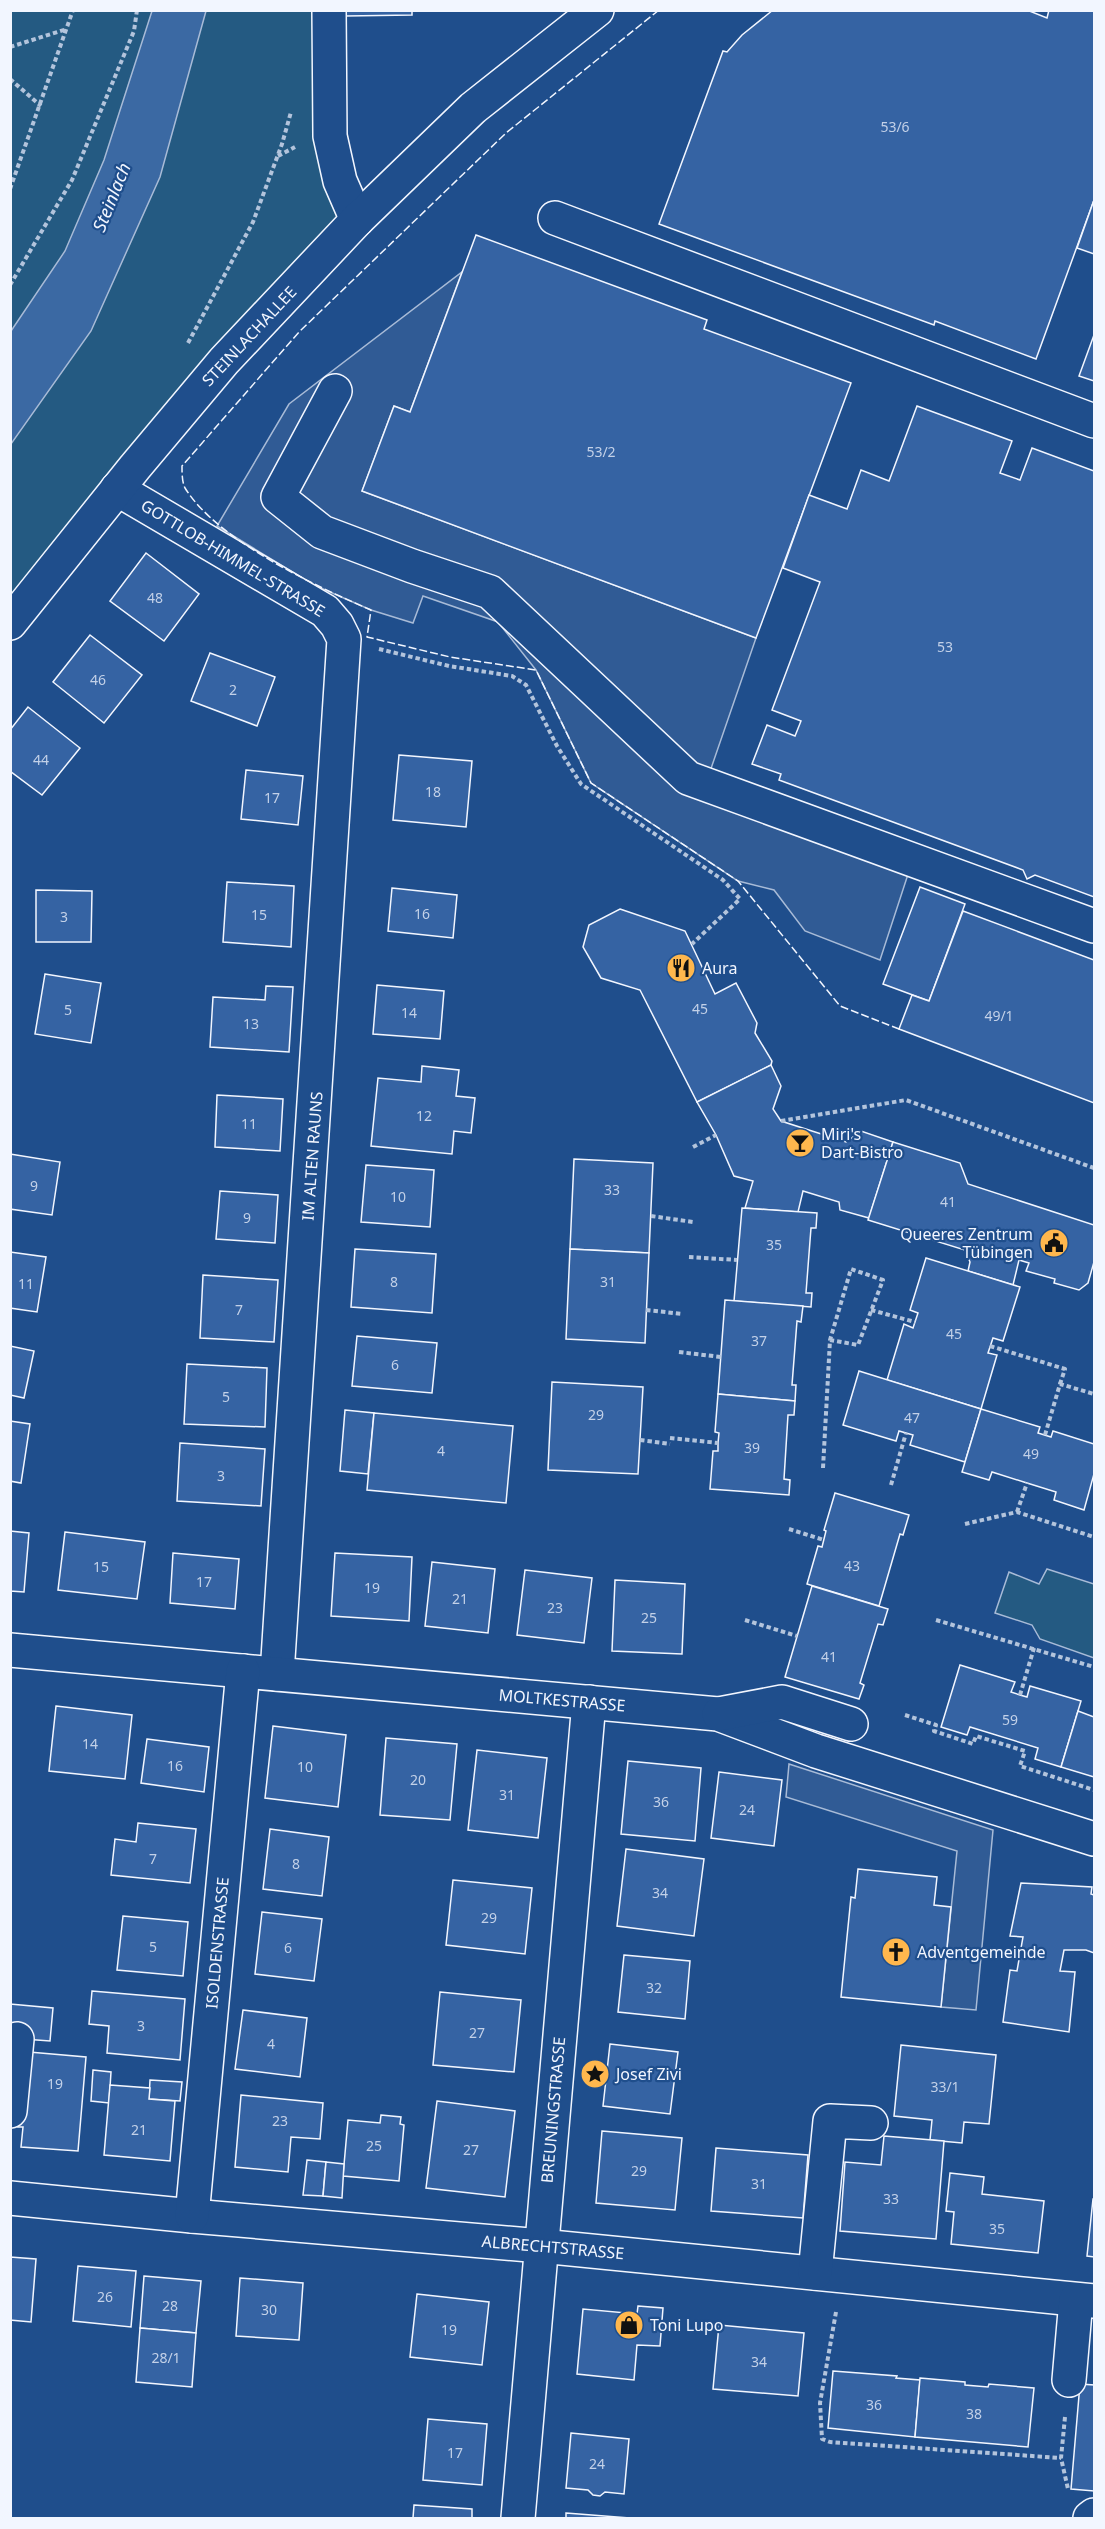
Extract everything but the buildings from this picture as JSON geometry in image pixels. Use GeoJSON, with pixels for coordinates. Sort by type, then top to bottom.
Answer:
{"type":"FeatureCollection","features":[{"type":"Feature","properties":{"kind":"street"},"geometry":{"type":"LineString","coordinates":[[329,10],[330,136],[340,181],[357,220]]}},
{"type":"Feature","properties":{"kind":"street","name":"STEINLACHALLEE"},"geometry":{"type":"LineString","coordinates":[[10,623],[117,489],[224,361],[357,220],[473,108],[597,10]]}},
{"type":"Feature","properties":{"kind":"street"},"geometry":{"type":"LineString","coordinates":[[555,218],[1095,421]]}},
{"type":"Feature","properties":{"kind":"street"},"geometry":{"type":"LineString","coordinates":[[335,391],[278,497],[322,532],[411,566],[490,592],[688,778],[1095,926]]}},
{"type":"Feature","properties":{"kind":"street","name":"GOTTLOB-HIMMEL-STRASSE"},"geometry":{"type":"LineString","coordinates":[[117,489],[325,611],[337,625],[344,639]]}},
{"type":"Feature","properties":{"kind":"street","name":"IM ALTEN RAUNS"},"geometry":{"type":"LineString","coordinates":[[277,1674],[344,639]]}},
{"type":"Feature","properties":{"kind":"street","name":"MOLTKESTRASSE"},"geometry":{"type":"LineString","coordinates":[[10,1650],[718,1714],[816,1751],[1095,1839]]}},
{"type":"Feature","properties":{"kind":"street","name":"ISOLDENSTRASSE"},"geometry":{"type":"LineString","coordinates":[[192,2216],[243,1671]]}},
{"type":"Feature","properties":{"kind":"street","name":"BREUNINGSTRASSE"},"geometry":{"type":"LineString","coordinates":[[518,2518],[589,1702]]}},
{"type":"Feature","properties":{"kind":"street"},"geometry":{"type":"LineString","coordinates":[[718,1714],[782,1702],[851,1724]]}},
{"type":"Feature","properties":{"kind":"street"},"geometry":{"type":"LineString","coordinates":[[10,2111],[17,2039]]}},
{"type":"Feature","properties":{"kind":"street"},"geometry":{"type":"LineString","coordinates":[[815,2273],[830,2121],[871,2123]]}},
{"type":"Feature","properties":{"kind":"street","name":"ALBRECHTSTRASSE"},"geometry":{"type":"LineString","coordinates":[[10,2198],[542,2246],[1086,2300]]}},
{"type":"Feature","properties":{"kind":"street"},"geometry":{"type":"LineString","coordinates":[[1069,2380],[1086,2300]]}},
{"type":"Feature","properties":{"kind":"street"},"geometry":{"type":"LineString","coordinates":[[1090,2518],[1095,2514]]}},
{"type":"Feature","properties":{"kind":"path"},"geometry":{"type":"LineString","coordinates":[[10,189],[73,10]]}},
{"type":"Feature","properties":{"kind":"path"},"geometry":{"type":"LineString","coordinates":[[10,285],[72,180],[134,31],[137,10]]}},
{"type":"Feature","properties":{"kind":"path"},"geometry":{"type":"LineString","coordinates":[[10,46],[67,28]]}},
{"type":"Feature","properties":{"kind":"path"},"geometry":{"type":"LineString","coordinates":[[10,78],[41,106]]}},
{"type":"Feature","properties":{"kind":"path"},"geometry":{"type":"LineString","coordinates":[[186,347],[253,222],[282,144],[293,103]]}},
{"type":"Feature","properties":{"kind":"path"},"geometry":{"type":"LineString","coordinates":[[344,639],[449,666],[512,676],[526,685],[556,746],[581,784],[723,880],[740,899],[692,944]]}},
{"type":"Feature","properties":{"kind":"path"},"geometry":{"type":"LineString","coordinates":[[782,1121],[906,1100],[1095,1168]]}},
{"type":"Feature","properties":{"kind":"path"},"geometry":{"type":"LineString","coordinates":[[693,1147],[716,1135]]}},
{"type":"Feature","properties":{"kind":"path"},"geometry":{"type":"LineString","coordinates":[[651,1216],[693,1222]]}},
{"type":"Feature","properties":{"kind":"path"},"geometry":{"type":"LineString","coordinates":[[689,1257],[737,1260]]}},
{"type":"Feature","properties":{"kind":"path"},"geometry":{"type":"LineString","coordinates":[[823,1468],[830,1340],[851,1269],[883,1280],[858,1345],[830,1340]]}},
{"type":"Feature","properties":{"kind":"path"},"geometry":{"type":"LineString","coordinates":[[646,1310],[683,1314]]}},
{"type":"Feature","properties":{"kind":"path"},"geometry":{"type":"LineString","coordinates":[[871,1310],[915,1322]]}},
{"type":"Feature","properties":{"kind":"path"},"geometry":{"type":"LineString","coordinates":[[990,1346],[1065,1369],[1045,1435]]}},
{"type":"Feature","properties":{"kind":"path"},"geometry":{"type":"LineString","coordinates":[[679,1352],[721,1357]]}},
{"type":"Feature","properties":{"kind":"path"},"geometry":{"type":"LineString","coordinates":[[1060,1384],[1095,1394]]}},
{"type":"Feature","properties":{"kind":"path"},"geometry":{"type":"LineString","coordinates":[[891,1485],[906,1433]]}},
{"type":"Feature","properties":{"kind":"path"},"geometry":{"type":"LineString","coordinates":[[670,1438],[718,1443]]}},
{"type":"Feature","properties":{"kind":"path"},"geometry":{"type":"LineString","coordinates":[[640,1440],[670,1444]]}},
{"type":"Feature","properties":{"kind":"path"},"geometry":{"type":"LineString","coordinates":[[1017,1512],[1027,1482]]}},
{"type":"Feature","properties":{"kind":"path"},"geometry":{"type":"LineString","coordinates":[[965,1524],[1017,1512],[1095,1537]]}},
{"type":"Feature","properties":{"kind":"path"},"geometry":{"type":"LineString","coordinates":[[789,1529],[824,1540]]}},
{"type":"Feature","properties":{"kind":"path"},"geometry":{"type":"LineString","coordinates":[[745,1620],[797,1636]]}},
{"type":"Feature","properties":{"kind":"path"},"geometry":{"type":"LineString","coordinates":[[936,1620],[1095,1667]]}},
{"type":"Feature","properties":{"kind":"path"},"geometry":{"type":"LineString","coordinates":[[1020,1695],[1034,1648]]}},
{"type":"Feature","properties":{"kind":"path"},"geometry":{"type":"LineString","coordinates":[[905,1715],[936,1725],[933,1731],[973,1744],[976,1736],[1025,1751],[1020,1766],[1095,1790]]}},
{"type":"Feature","properties":{"kind":"path"},"geometry":{"type":"LineString","coordinates":[[830,2355],[820,2403],[822,2439],[830,2442],[1061,2458],[1069,2494]]}},
{"type":"Feature","properties":{"kind":"shaded area"},"geometry":{"type":"Polygon","coordinates":[[[11,11],[329,11],[357,220],[11,623],[11,11]]]}},
{"type":"Feature","properties":{"kind":"shaded area"},"geometry":{"type":"Polygon","coordinates":[[[462,272],[410,412],[394,406],[362,491],[756,638],[706,783],[913,859],[880,960],[805,931],[774,890],[738,881],[591,783],[536,670],[498,622],[423,596],[413,623],[371,610],[314,585],[217,526],[289,404],[462,272]]]}},
{"type":"Feature","properties":{"kind":"shaded area"},"geometry":{"type":"Polygon","coordinates":[[[1047,1569],[1094,1584],[1094,1658],[1040,1639],[1032,1625],[995,1613],[1009,1572],[1039,1584],[1047,1569]]]}},
{"type":"Feature","properties":{"kind":"shaded area"},"geometry":{"type":"Polygon","coordinates":[[[789,1764],[993,1830],[976,2010],[941,2007],[957,1851],[786,1797],[789,1764]]]}},
{"type":"Feature","properties":{"kind":"water","name":"Steinlach"},"geometry":{"type":"Polygon","coordinates":[[[152,11],[206,11],[160,177],[91,331],[11,444],[11,331],[65,251],[104,160],[152,11]]]}},
{"type":"Feature","properties":{"kind":"fence"},"geometry":{"type":"LineString","coordinates":[[659,10],[506,133],[299,332],[182,466],[183,483],[200,507],[243,543],[296,575],[371,610],[367,637],[450,657],[536,670],[591,783],[738,881],[840,1006],[899,1029]]}},
{"type":"Feature","properties":{"kind":"place","name":"Aura"},"geometry":{"type":"Point","coordinates":[681,968]}},
{"type":"Feature","properties":{"kind":"place","name":"Miri's Dart-Bistro"},"geometry":{"type":"Point","coordinates":[800,1143]}},
{"type":"Feature","properties":{"kind":"place","name":"Queeres Zentrum Tübingen"},"geometry":{"type":"Point","coordinates":[1054,1243]}},
{"type":"Feature","properties":{"kind":"place","name":"Adventgemeinde"},"geometry":{"type":"Point","coordinates":[896,1952]}},
{"type":"Feature","properties":{"kind":"place","name":"Josef Zivi"},"geometry":{"type":"Point","coordinates":[595,2074]}},
{"type":"Feature","properties":{"kind":"place","name":"Toni Lupo"},"geometry":{"type":"Point","coordinates":[629,2325]}}]}
